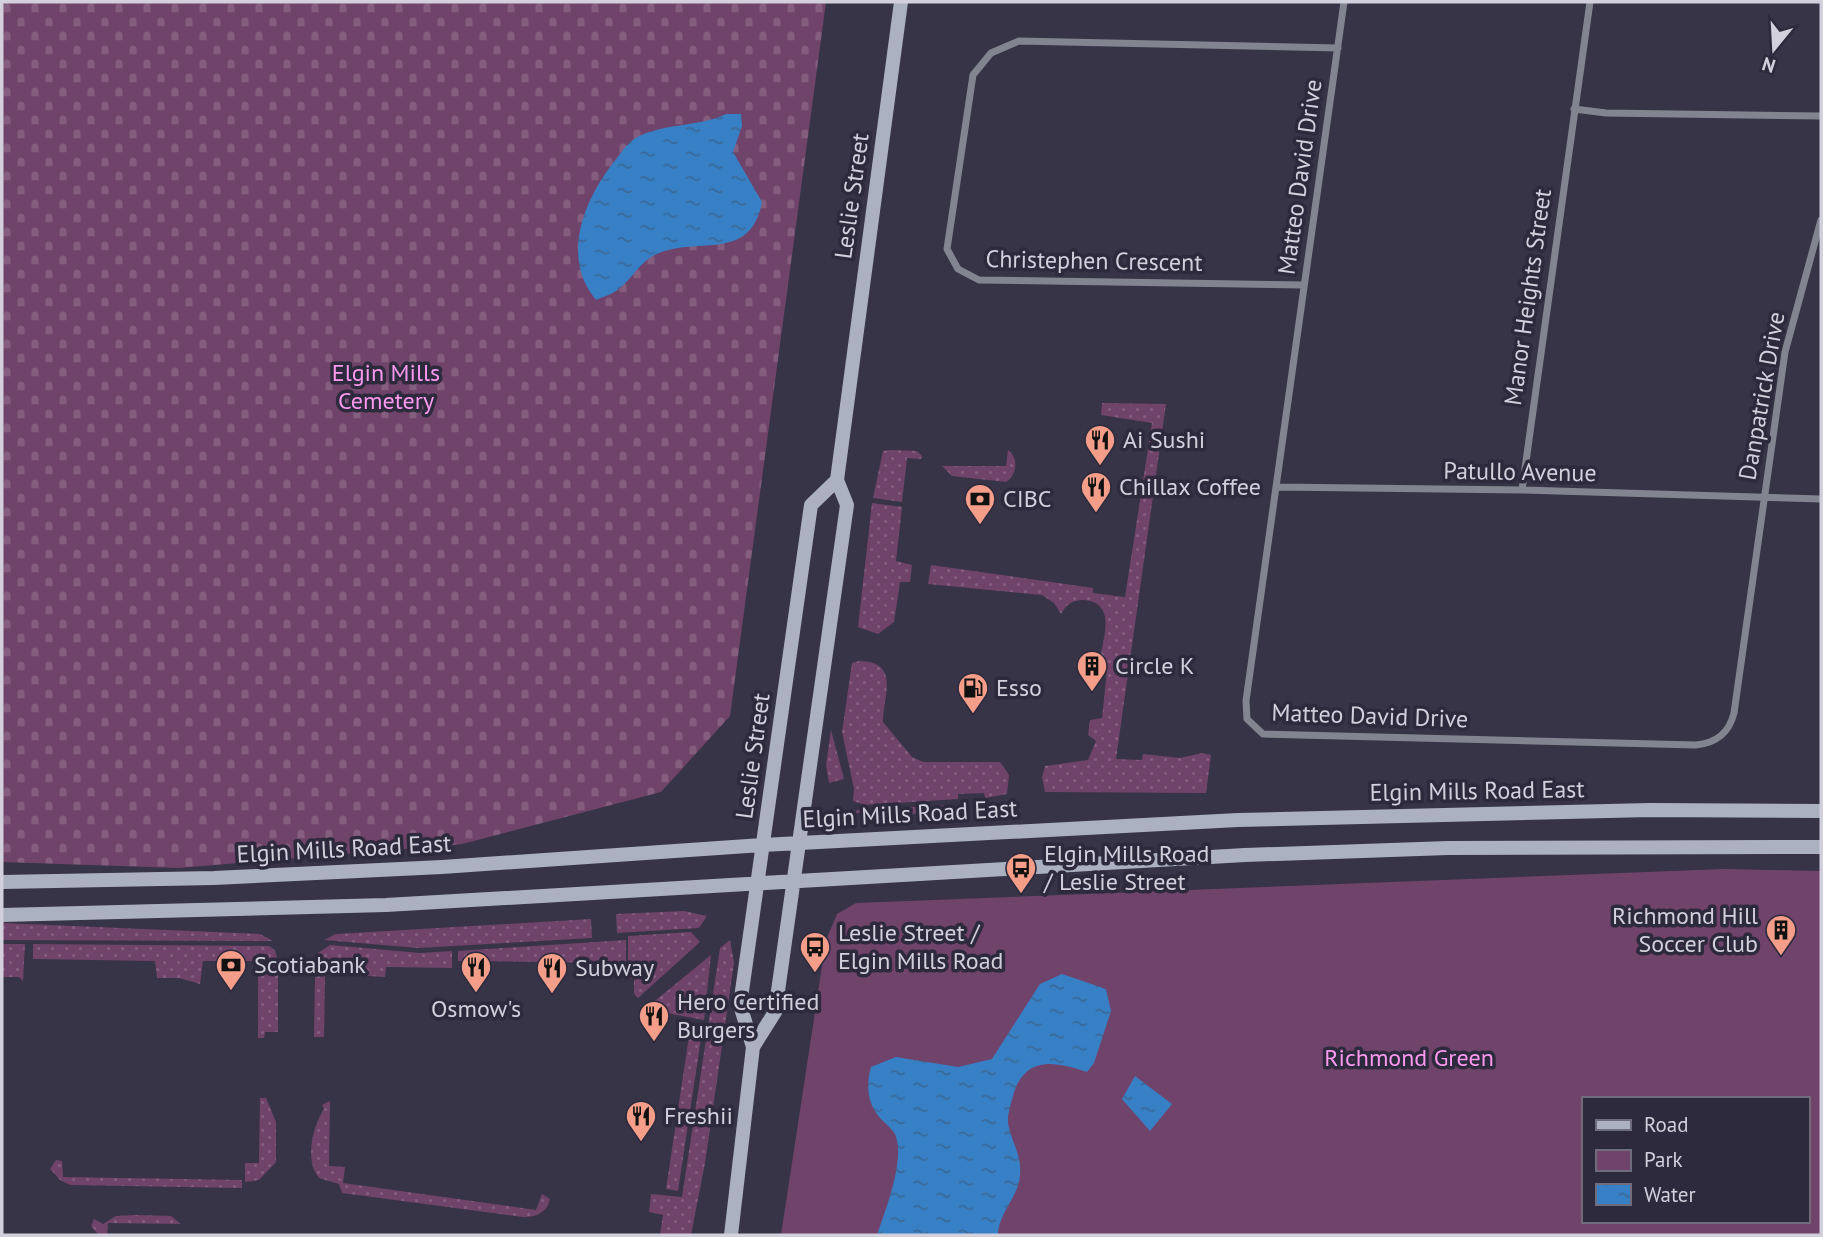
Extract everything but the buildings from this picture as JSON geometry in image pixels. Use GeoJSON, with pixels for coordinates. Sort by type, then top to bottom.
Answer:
{"type":"FeatureCollection","features":[{"type":"Feature","properties":{"kind":"main road","name":"Leslie Street"},"geometry":{"type":"LineString","coordinates":[[753,1047],[775,1012],[800,844],[847,505],[837,480],[901,2]]}},
{"type":"Feature","properties":{"kind":"main road","name":"Leslie Street"},"geometry":{"type":"LineString","coordinates":[[731,1235],[753,1047],[740,1005],[755,884],[811,505],[837,480]]}},
{"type":"Feature","properties":{"kind":"main road","name":"Elgin Mills Road East"},"geometry":{"type":"LineString","coordinates":[[2,882],[241,877],[1211,821],[1650,810],[1821,811]]}},
{"type":"Feature","properties":{"kind":"main road"},"geometry":{"type":"LineString","coordinates":[[2,915],[386,905],[793,884],[1245,855],[1448,848],[1821,847]]}},
{"type":"Feature","properties":{"kind":"street","name":"Matteo David Drive"},"geometry":{"type":"LineString","coordinates":[[1345,2],[1246,701],[1247,719],[1263,734],[1275,736],[1710,744],[1720,737],[1731,723],[1734,713],[1763,498]]}},
{"type":"Feature","properties":{"kind":"street","name":"Manor Heights Street"},"geometry":{"type":"LineString","coordinates":[[1522,490],[1590,2]]}},
{"type":"Feature","properties":{"kind":"street","name":"Christephen Crescent"},"geometry":{"type":"LineString","coordinates":[[1304,285],[979,280],[958,269],[947,249],[974,75],[990,52],[1019,41],[1338,48]]}},
{"type":"Feature","properties":{"kind":"street"},"geometry":{"type":"LineString","coordinates":[[1574,109],[1821,116]]}},
{"type":"Feature","properties":{"kind":"street","name":"Danpatrick Drive"},"geometry":{"type":"LineString","coordinates":[[1763,498],[1785,352],[1821,220]]}},
{"type":"Feature","properties":{"kind":"street","name":"Patullo Avenue"},"geometry":{"type":"LineString","coordinates":[[1277,487],[1522,490],[1821,499]]}},
{"type":"Feature","properties":{"kind":"green space","name":"Elgin Mills Cemetery"},"geometry":{"type":"Polygon","coordinates":[[[2,2],[826,2],[730,716],[661,792],[462,844],[179,868],[2,862],[2,2]]]}},
{"type":"Feature","properties":{"kind":"green space"},"geometry":{"type":"Polygon","coordinates":[[[1102,403],[1166,404],[1116,759],[1142,760],[1143,754],[1180,758],[1202,753],[1211,755],[1206,793],[1045,792],[1042,777],[1045,766],[1088,760],[1096,741],[1088,735],[1090,720],[1102,718],[1107,670],[1098,669],[1106,627],[1102,608],[1095,603],[1079,600],[1070,604],[1061,614],[1054,603],[1042,595],[928,584],[931,565],[1093,588],[1093,593],[1125,597],[1152,423],[1101,415],[1102,403]]]}},
{"type":"Feature","properties":{"kind":"green space"},"geometry":{"type":"Polygon","coordinates":[[[1008,450],[1014,457],[1015,466],[1013,475],[1006,482],[952,476],[942,466],[1006,466],[1008,450]]]}},
{"type":"Feature","properties":{"kind":"green space"},"geometry":{"type":"Polygon","coordinates":[[[883,451],[917,451],[922,456],[921,459],[907,458],[902,502],[873,498],[883,451]]]}},
{"type":"Feature","properties":{"kind":"green space"},"geometry":{"type":"Polygon","coordinates":[[[872,503],[902,507],[896,561],[912,565],[910,582],[900,582],[894,622],[878,634],[858,627],[872,503]]]}},
{"type":"Feature","properties":{"kind":"green space"},"geometry":{"type":"Polygon","coordinates":[[[859,661],[880,667],[885,674],[887,682],[883,722],[912,757],[923,762],[1000,762],[1009,775],[1007,794],[985,798],[984,793],[958,794],[958,799],[865,805],[853,801],[854,789],[842,732],[852,663],[859,661]]]}},
{"type":"Feature","properties":{"kind":"green space"},"geometry":{"type":"Polygon","coordinates":[[[831,730],[844,779],[829,783],[826,765],[831,730]]]}},
{"type":"Feature","properties":{"kind":"green space"},"geometry":{"type":"Polygon","coordinates":[[[951,805],[952,812],[889,815],[855,813],[857,810],[951,805]]]}},
{"type":"Feature","properties":{"kind":"green space","name":"Richmond Green"},"geometry":{"type":"Polygon","coordinates":[[[1724,869],[1821,871],[1821,1235],[781,1235],[826,940],[837,914],[856,903],[1724,869]]]}},
{"type":"Feature","properties":{"kind":"green space"},"geometry":{"type":"Polygon","coordinates":[[[684,911],[707,916],[699,928],[617,933],[616,914],[684,911]]]}},
{"type":"Feature","properties":{"kind":"green space"},"geometry":{"type":"Polygon","coordinates":[[[591,919],[592,938],[418,948],[324,940],[336,934],[591,919]]]}},
{"type":"Feature","properties":{"kind":"green space"},"geometry":{"type":"Polygon","coordinates":[[[2,923],[260,934],[273,941],[2,940],[2,923]]]}},
{"type":"Feature","properties":{"kind":"green space"},"geometry":{"type":"Polygon","coordinates":[[[691,932],[700,942],[638,998],[634,994],[634,979],[628,978],[628,936],[691,932]]]}},
{"type":"Feature","properties":{"kind":"green space"},"geometry":{"type":"Polygon","coordinates":[[[626,940],[626,963],[458,961],[458,951],[626,940]]]}},
{"type":"Feature","properties":{"kind":"green space"},"geometry":{"type":"Polygon","coordinates":[[[730,940],[734,963],[705,1163],[691,1235],[660,1235],[663,1215],[649,1212],[651,1194],[682,1197],[720,948],[730,940]]]}},
{"type":"Feature","properties":{"kind":"green space"},"geometry":{"type":"Polygon","coordinates":[[[2,944],[25,944],[23,981],[19,977],[2,977],[2,944]]]}},
{"type":"Feature","properties":{"kind":"green space"},"geometry":{"type":"Polygon","coordinates":[[[33,944],[269,946],[275,950],[278,962],[278,1032],[265,1032],[264,1038],[258,1038],[258,961],[203,961],[200,984],[179,978],[157,978],[155,961],[33,959],[33,944]]]}},
{"type":"Feature","properties":{"kind":"green space"},"geometry":{"type":"Polygon","coordinates":[[[330,945],[420,953],[452,951],[452,968],[386,967],[385,977],[315,973],[318,953],[330,945]]]}},
{"type":"Feature","properties":{"kind":"green space"},"geometry":{"type":"Polygon","coordinates":[[[711,955],[704,1020],[645,1009],[711,955]]]}},
{"type":"Feature","properties":{"kind":"green space"},"geometry":{"type":"Polygon","coordinates":[[[325,976],[324,1037],[314,1037],[315,977],[325,976]]]}},
{"type":"Feature","properties":{"kind":"green space"},"geometry":{"type":"Polygon","coordinates":[[[691,1023],[703,1025],[678,1191],[666,1189],[691,1023]]]}},
{"type":"Feature","properties":{"kind":"green space"},"geometry":{"type":"Polygon","coordinates":[[[260,1098],[266,1098],[276,1122],[276,1162],[259,1180],[245,1182],[245,1163],[259,1163],[260,1098]]]}},
{"type":"Feature","properties":{"kind":"green space"},"geometry":{"type":"Polygon","coordinates":[[[330,1101],[329,1166],[345,1167],[343,1183],[536,1210],[542,1194],[550,1199],[549,1204],[540,1213],[523,1217],[342,1193],[339,1184],[319,1178],[312,1162],[316,1124],[324,1109],[322,1105],[330,1101]]]}},
{"type":"Feature","properties":{"kind":"green space"},"geometry":{"type":"Polygon","coordinates":[[[56,1160],[62,1161],[63,1177],[242,1180],[242,1188],[70,1185],[60,1180],[50,1169],[56,1160]]]}},
{"type":"Feature","properties":{"kind":"green space"},"geometry":{"type":"Polygon","coordinates":[[[116,1216],[171,1216],[181,1224],[108,1223],[107,1235],[98,1234],[91,1226],[94,1219],[103,1224],[116,1216]]]}},
{"type":"Feature","properties":{"kind":"water"},"geometry":{"type":"Polygon","coordinates":[[[726,114],[741,114],[742,126],[733,152],[762,202],[755,222],[745,234],[732,241],[667,250],[651,257],[621,288],[596,300],[585,284],[578,248],[585,212],[602,178],[634,139],[657,130],[726,114]]]}},
{"type":"Feature","properties":{"kind":"water"},"geometry":{"type":"Polygon","coordinates":[[[1062,974],[1106,989],[1111,1011],[1094,1063],[1087,1072],[1064,1065],[1042,1064],[1025,1073],[1018,1083],[1008,1120],[1019,1161],[1019,1183],[1001,1220],[998,1235],[877,1235],[893,1185],[898,1145],[895,1134],[880,1118],[870,1100],[868,1080],[871,1067],[896,1057],[958,1067],[992,1059],[1040,984],[1062,974]]]}},
{"type":"Feature","properties":{"kind":"water"},"geometry":{"type":"Polygon","coordinates":[[[1135,1076],[1172,1104],[1150,1131],[1122,1099],[1135,1076]]]}},
{"type":"Feature","properties":{"kind":"place","name":"Ai Sushi"},"geometry":{"type":"Point","coordinates":[1100,467]}},
{"type":"Feature","properties":{"kind":"place","name":"Chillax Coffee"},"geometry":{"type":"Point","coordinates":[1096,514]}},
{"type":"Feature","properties":{"kind":"place","name":"CIBC"},"geometry":{"type":"Point","coordinates":[980,526]}},
{"type":"Feature","properties":{"kind":"place","name":"Circle K"},"geometry":{"type":"Point","coordinates":[1092,693]}},
{"type":"Feature","properties":{"kind":"place","name":"Esso"},"geometry":{"type":"Point","coordinates":[973,715]}},
{"type":"Feature","properties":{"kind":"place","name":"Elgin Mills Road / Leslie Street"},"geometry":{"type":"Point","coordinates":[1021,895]}},
{"type":"Feature","properties":{"kind":"place","name":"Richmond Hill Soccer Club"},"geometry":{"type":"Point","coordinates":[1781,957]}},
{"type":"Feature","properties":{"kind":"place","name":"Leslie Street / Elgin Mills Road"},"geometry":{"type":"Point","coordinates":[815,974]}},
{"type":"Feature","properties":{"kind":"place","name":"Scotiabank"},"geometry":{"type":"Point","coordinates":[231,992]}},
{"type":"Feature","properties":{"kind":"place","name":"Osmow's"},"geometry":{"type":"Point","coordinates":[476,994]}},
{"type":"Feature","properties":{"kind":"place","name":"Subway"},"geometry":{"type":"Point","coordinates":[552,995]}},
{"type":"Feature","properties":{"kind":"place","name":"Hero Certified Burgers"},"geometry":{"type":"Point","coordinates":[654,1043]}},
{"type":"Feature","properties":{"kind":"place","name":"Freshii"},"geometry":{"type":"Point","coordinates":[641,1143]}}]}
